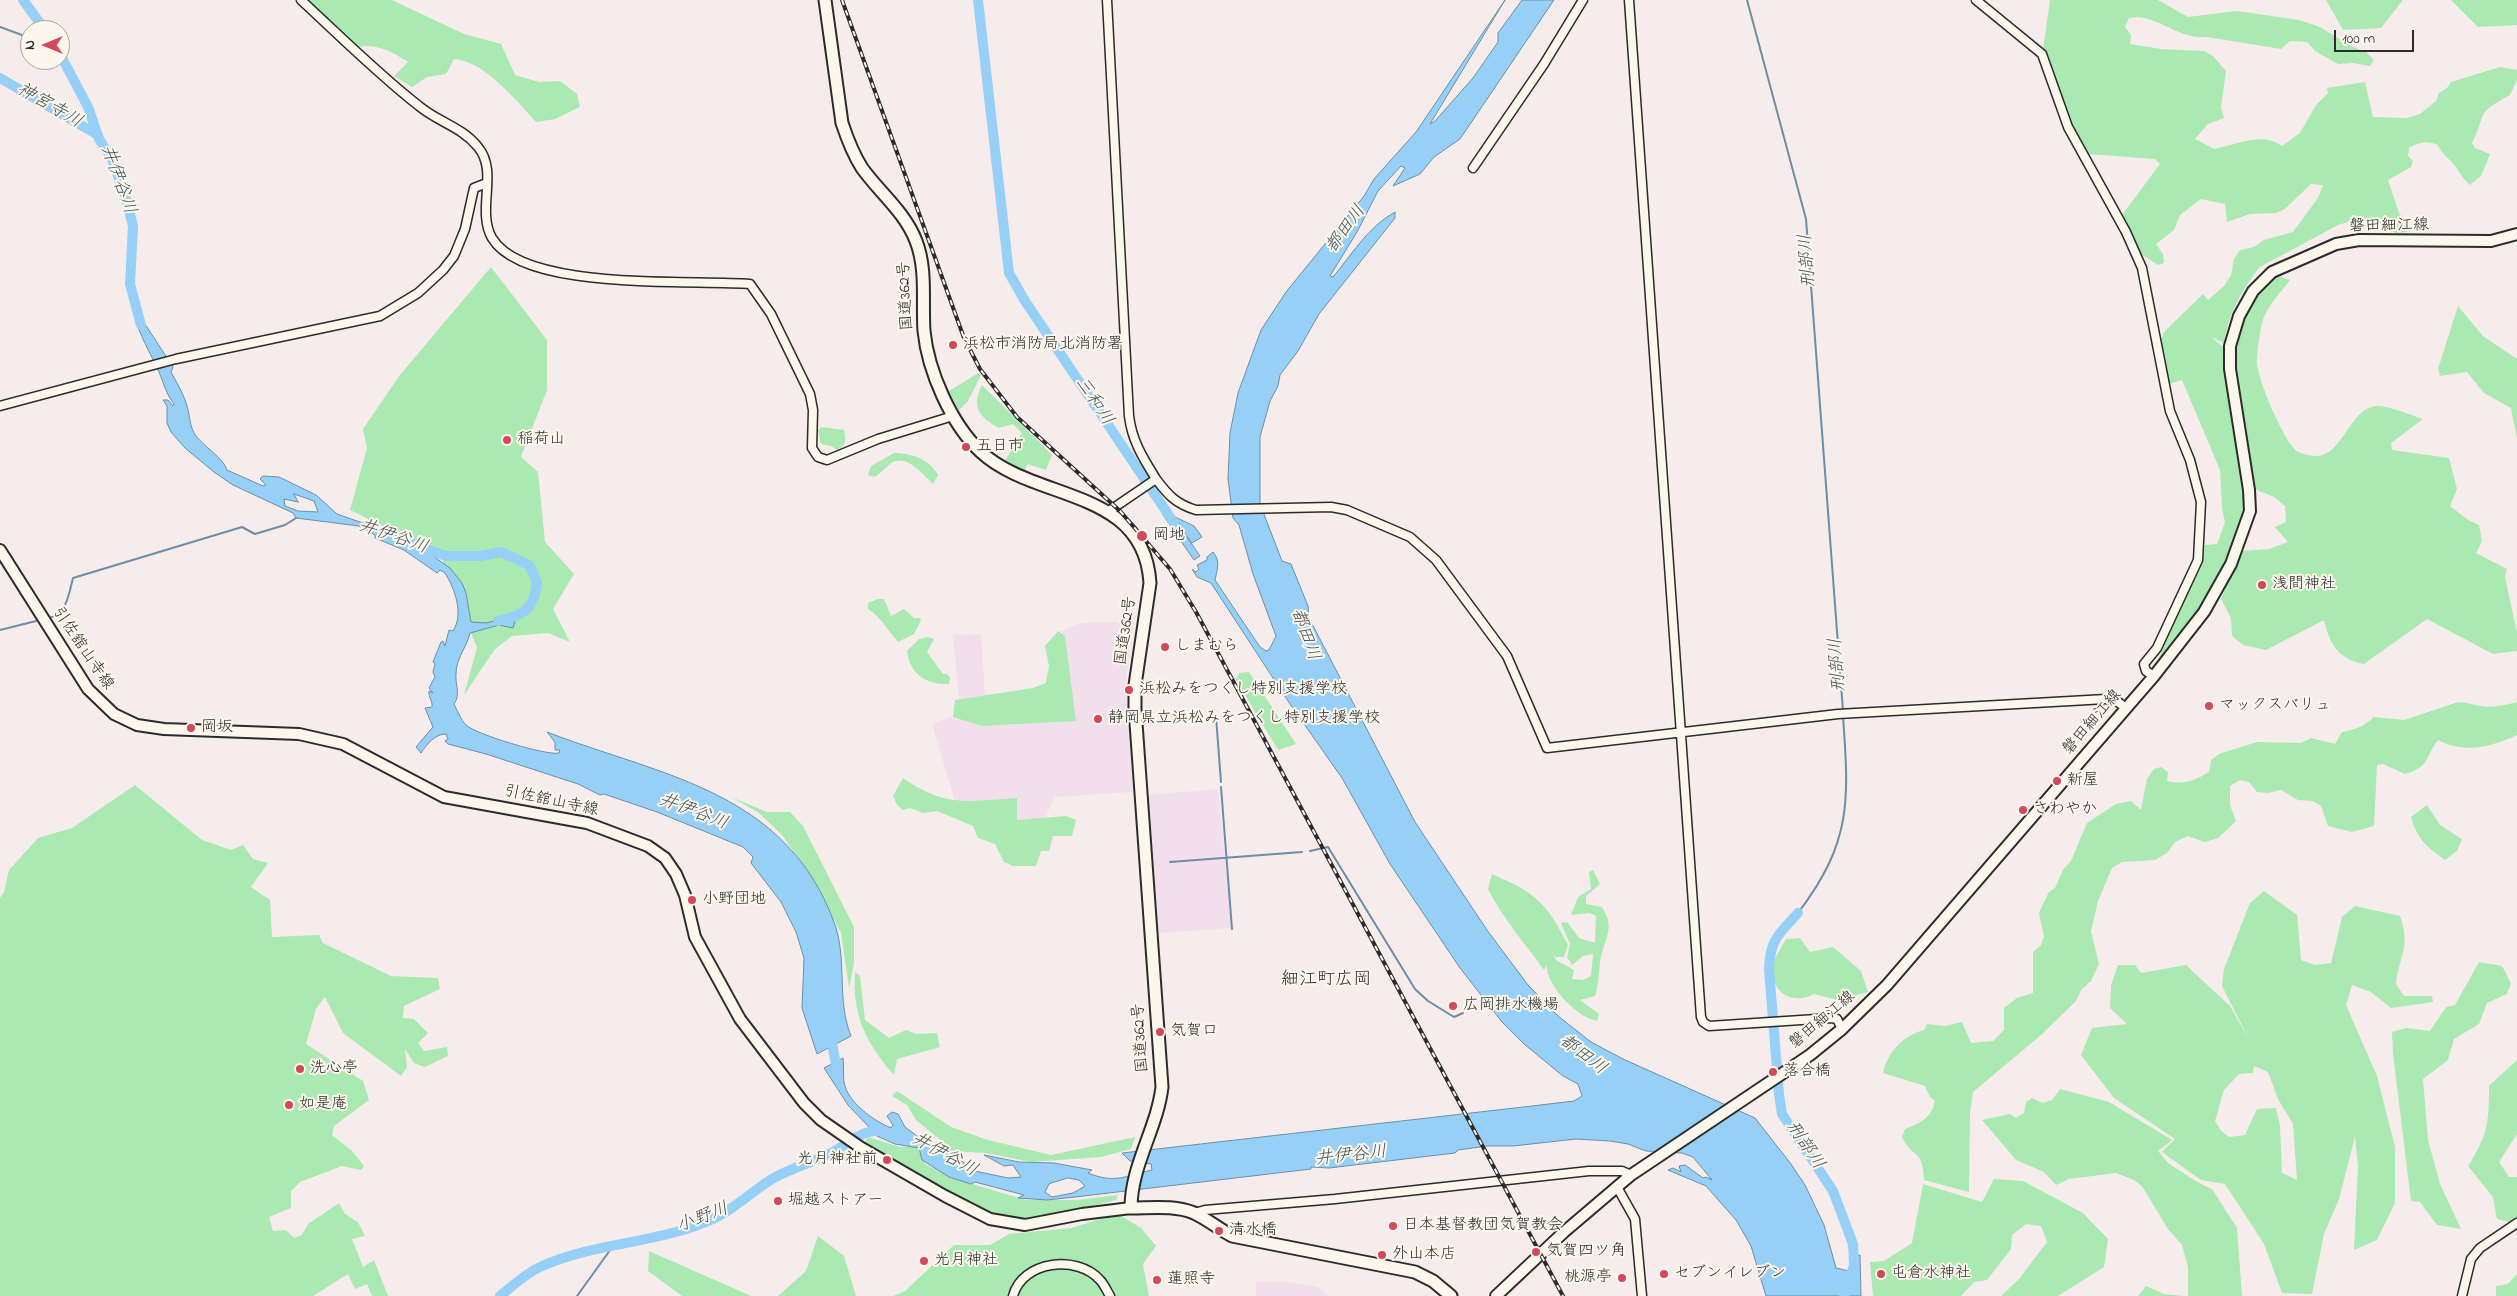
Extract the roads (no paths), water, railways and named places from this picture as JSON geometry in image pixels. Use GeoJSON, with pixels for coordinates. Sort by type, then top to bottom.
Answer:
{"type":"FeatureCollection","features":[{"type":"Feature","properties":{"kind":"highway","name":"国道362号"},"geometry":{"type":"LineString","coordinates":[[825,0],[842,123],[847,139],[862,167],[907,223],[915,238],[921,254],[924,279],[926,347],[953,416],[966,436],[981,452],[1013,475],[1090,501],[1109,511],[1125,525],[1136,540],[1149,568],[1150,583],[1135,685],[1135,709],[1162,1087],[1160,1105],[1134,1177],[1131,1204]]}},
{"type":"Feature","properties":{"kind":"highway"},"geometry":{"type":"LineString","coordinates":[[1131,1204],[1172,1208],[1194,1213],[1213,1227],[1232,1236],[1415,1272],[1433,1281],[1451,1296]]}},
{"type":"Feature","properties":{"kind":"main road","name":"磐田細江線"},"geometry":{"type":"LineString","coordinates":[[1496,1296],[1564,1232],[1631,1175],[1810,1055],[1842,1029],[1887,986],[2154,676],[2204,612],[2231,564],[2250,511],[2249,490],[2230,369],[2230,346],[2239,316],[2253,291],[2272,272],[2336,244],[2359,240],[2491,241],[2514,237],[2517,234]]}},
{"type":"Feature","properties":{"kind":"main road","name":"引佐舘山寺線"},"geometry":{"type":"LineString","coordinates":[[0,550],[88,689],[102,705],[118,717],[137,724],[164,728],[302,735],[343,744],[444,797],[558,816],[587,823],[648,846],[665,858],[676,874],[685,895],[695,937],[740,1019],[804,1103],[860,1147],[945,1196],[990,1219],[1025,1225],[1131,1204]]}},
{"type":"Feature","properties":{"kind":"street"},"geometry":{"type":"LineString","coordinates":[[301,0],[421,108],[466,134],[480,149],[486,167],[485,214],[488,227],[493,239],[506,254],[520,261],[559,272],[591,278],[750,284],[771,314],[810,394],[813,410],[812,448],[818,457],[828,460],[878,439],[953,416]]}},
{"type":"Feature","properties":{"kind":"street"},"geometry":{"type":"LineString","coordinates":[[1107,0],[1129,416],[1132,435],[1137,449],[1154,480],[1169,497],[1181,506],[1196,510],[1330,507],[1347,510],[1410,538],[1436,560],[1507,656],[1547,748],[1850,713],[2106,699],[2114,700],[2126,708]]}},
{"type":"Feature","properties":{"kind":"street"},"geometry":{"type":"LineString","coordinates":[[1474,168],[1544,64],[1583,0]]}},
{"type":"Feature","properties":{"kind":"street"},"geometry":{"type":"LineString","coordinates":[[1629,0],[1701,1017],[1703,1022],[1709,1026],[1832,1018],[1838,1020],[1842,1029]]}},
{"type":"Feature","properties":{"kind":"street"},"geometry":{"type":"LineString","coordinates":[[1976,0],[2042,54],[2068,128],[2126,232],[2142,268],[2170,411],[2190,460],[2201,502],[2198,560],[2157,648],[2144,664],[2146,671],[2154,676]]}},
{"type":"Feature","properties":{"kind":"street"},"geometry":{"type":"LineString","coordinates":[[0,406],[176,359],[362,322],[380,316],[418,293],[443,270],[454,256],[465,229],[474,188],[487,183]]}},
{"type":"Feature","properties":{"kind":"street"},"geometry":{"type":"LineString","coordinates":[[1109,511],[1154,480]]}},
{"type":"Feature","properties":{"kind":"street"},"geometry":{"type":"LineString","coordinates":[[1194,1213],[1205,1210],[1335,1199],[1589,1171],[1622,1171],[1631,1175]]}},
{"type":"Feature","properties":{"kind":"street"},"geometry":{"type":"LineString","coordinates":[[1617,1187],[1635,1219],[1642,1296]]}},
{"type":"Feature","properties":{"kind":"street"},"geometry":{"type":"LineString","coordinates":[[2462,1296],[2471,1259],[2480,1248],[2517,1223]]}},
{"type":"Feature","properties":{"kind":"street"},"geometry":{"type":"LineString","coordinates":[[1014,1296],[1016,1288],[1025,1274],[1060,1264],[1080,1268],[1099,1279],[1110,1296]]}},
{"type":"Feature","properties":{"kind":"water","name":"都田川"},"geometry":{"type":"Polygon","coordinates":[[[1505,0],[1430,124],[1435,121],[1473,78],[1498,42],[1498,33],[1522,0],[1554,0],[1460,139],[1434,157],[1420,174],[1393,186],[1405,168],[1401,166],[1378,191],[1357,232],[1330,276],[1333,277],[1361,241],[1377,225],[1395,212],[1395,218],[1319,314],[1298,351],[1280,375],[1278,386],[1270,401],[1260,437],[1260,504],[1282,561],[1291,564],[1308,606],[1309,618],[1415,822],[1487,930],[1528,985],[1558,1016],[1591,1042],[1623,1059],[1755,1118],[1805,1185],[1824,1225],[1836,1268],[1849,1271],[1851,1268],[1851,1257],[1860,1255],[1861,1296],[1766,1296],[1751,1246],[1736,1220],[1706,1186],[1668,1170],[1673,1168],[1681,1172],[1679,1166],[1685,1165],[1703,1178],[1706,1177],[1712,1180],[1693,1157],[1682,1153],[1646,1151],[1628,1144],[1576,1139],[1513,1146],[1487,1146],[1458,1150],[1455,1153],[1329,1168],[1311,1167],[1311,1169],[1047,1200],[1018,1198],[1024,1195],[975,1182],[971,1184],[949,1177],[922,1160],[919,1148],[895,1144],[870,1133],[870,1128],[848,1105],[824,1068],[843,1058],[846,1089],[850,1097],[869,1116],[891,1128],[893,1125],[887,1116],[892,1112],[898,1114],[905,1127],[928,1144],[949,1151],[975,1171],[1008,1178],[1021,1177],[1013,1165],[1004,1166],[984,1155],[1019,1162],[1054,1163],[1092,1170],[1088,1173],[1097,1176],[1120,1178],[1152,1170],[1151,1164],[1130,1161],[1122,1153],[1574,1101],[1582,1096],[1578,1084],[1563,1076],[1524,1044],[1502,1022],[1460,968],[1390,864],[1342,778],[1290,704],[1211,583],[1197,577],[1192,569],[1196,572],[1199,569],[1197,565],[1207,560],[1207,557],[1213,552],[1218,562],[1215,580],[1260,647],[1266,651],[1269,650],[1276,636],[1253,574],[1239,525],[1233,518],[1228,479],[1230,433],[1238,393],[1261,330],[1286,292],[1364,196],[1374,179],[1416,132],[1505,0]],[[1068,1178],[1049,1184],[1045,1192],[1052,1197],[1073,1193],[1085,1186],[1079,1180],[1068,1178]]]}},
{"type":"Feature","properties":{"kind":"water"},"geometry":{"type":"Polygon","coordinates":[[[139,312],[173,367],[171,372],[185,399],[194,433],[222,461],[227,470],[263,486],[266,485],[260,479],[263,476],[279,477],[316,495],[337,514],[377,528],[430,554],[450,568],[462,583],[466,593],[471,622],[486,623],[510,617],[515,621],[513,628],[499,625],[470,633],[456,668],[457,697],[454,704],[466,725],[483,734],[511,744],[559,753],[560,750],[555,750],[555,742],[547,732],[675,777],[715,794],[752,815],[785,843],[812,878],[834,922],[840,950],[844,1008],[851,1036],[817,1054],[802,1008],[804,958],[796,932],[781,902],[751,863],[753,857],[743,847],[657,812],[604,794],[600,795],[578,784],[486,754],[448,744],[445,741],[448,739],[446,734],[435,738],[421,753],[416,747],[433,727],[425,708],[432,707],[429,691],[433,693],[429,688],[435,677],[433,672],[435,664],[433,662],[441,642],[443,641],[445,646],[449,630],[453,631],[458,617],[455,594],[445,573],[440,570],[437,573],[404,550],[375,538],[375,535],[359,526],[296,518],[293,513],[233,485],[185,448],[171,432],[167,423],[167,406],[163,400],[168,400],[173,406],[174,404],[167,393],[134,314],[139,312]],[[294,494],[298,502],[284,499],[285,506],[298,511],[318,512],[314,501],[294,494]]]}},
{"type":"Feature","properties":{"kind":"water"},"geometry":{"type":"Polygon","coordinates":[[[1161,505],[1167,514],[1173,517],[1200,556],[1194,560],[1163,515],[1161,505]]]}},
{"type":"Feature","properties":{"kind":"water"},"geometry":{"type":"Polygon","coordinates":[[[1175,517],[1194,526],[1202,537],[1192,543],[1175,517]]]}},
{"type":"Feature","properties":{"kind":"waterway","name":"井伊谷川"},"geometry":{"type":"LineString","coordinates":[[23,0],[38,20]]}},
{"type":"Feature","properties":{"kind":"waterway","name":"三和川"},"geometry":{"type":"LineString","coordinates":[[978,0],[1009,273],[1025,301],[1174,523]]}},
{"type":"Feature","properties":{"kind":"waterway","name":"刑部川"},"geometry":{"type":"LineString","coordinates":[[1747,0],[1806,219],[1843,711]]}},
{"type":"Feature","properties":{"kind":"waterway"},"geometry":{"type":"LineString","coordinates":[[0,27],[20,34]]}},
{"type":"Feature","properties":{"kind":"waterway","name":"井伊谷川"},"geometry":{"type":"LineString","coordinates":[[68,70],[88,107],[99,139],[111,157],[124,192],[133,226],[130,284],[141,325]]}},
{"type":"Feature","properties":{"kind":"waterway","name":"神宮寺川"},"geometry":{"type":"LineString","coordinates":[[0,78],[98,135]]}},
{"type":"Feature","properties":{"kind":"waterway"},"geometry":{"type":"LineString","coordinates":[[49,618],[55,616],[63,608],[73,578],[242,527],[255,534],[285,525],[296,518]]}},
{"type":"Feature","properties":{"kind":"waterway","name":"井伊谷川"},"geometry":{"type":"LineString","coordinates":[[396,539],[446,556],[481,556],[501,552],[529,565],[537,582],[536,591],[530,605],[521,613],[498,621]]}},
{"type":"Feature","properties":{"kind":"waterway"},"geometry":{"type":"LineString","coordinates":[[0,630],[36,621]]}},
{"type":"Feature","properties":{"kind":"waterway","name":"刑部川"},"geometry":{"type":"LineString","coordinates":[[1798,913],[1816,888],[1838,842],[1846,797],[1843,716]]}},
{"type":"Feature","properties":{"kind":"waterway"},"geometry":{"type":"LineString","coordinates":[[1143,723],[1216,717],[1221,782]]}},
{"type":"Feature","properties":{"kind":"waterway"},"geometry":{"type":"LineString","coordinates":[[1221,787],[1232,929]]}},
{"type":"Feature","properties":{"kind":"waterway"},"geometry":{"type":"LineString","coordinates":[[1310,851],[1328,847],[1415,989],[1428,1001],[1454,1017],[1463,1013]]}},
{"type":"Feature","properties":{"kind":"waterway"},"geometry":{"type":"LineString","coordinates":[[1170,862],[1302,852]]}},
{"type":"Feature","properties":{"kind":"waterway","name":"刑部川"},"geometry":{"type":"LineString","coordinates":[[1798,913],[1777,938],[1771,951],[1770,959],[1769,969],[1779,1094],[1782,1114],[1833,1191],[1853,1244],[1854,1265],[1844,1296]]}},
{"type":"Feature","properties":{"kind":"waterway","name":"井伊谷川"},"geometry":{"type":"LineString","coordinates":[[830,1033],[838,1075]]}},
{"type":"Feature","properties":{"kind":"waterway","name":"小野川"},"geometry":{"type":"LineString","coordinates":[[500,1296],[530,1273],[562,1258],[653,1238],[698,1225],[719,1216],[779,1175],[831,1153],[868,1132],[882,1131]]}},
{"type":"Feature","properties":{"kind":"waterway"},"geometry":{"type":"LineString","coordinates":[[577,1296],[613,1246]]}},
{"type":"Feature","properties":{"kind":"railway"},"geometry":{"type":"LineString","coordinates":[[842,0],[964,338],[980,369],[1017,417],[1120,511],[1170,569],[1196,612],[1563,1296]]}},
{"type":"Feature","properties":{"kind":"place","name":"浜松市消防局北消防署"},"geometry":{"type":"Point","coordinates":[953,345]}},
{"type":"Feature","properties":{"kind":"place","name":"稲荷山"},"geometry":{"type":"Point","coordinates":[507,440]}},
{"type":"Feature","properties":{"kind":"place","name":"五日市"},"geometry":{"type":"Point","coordinates":[966,447]}},
{"type":"Feature","properties":{"kind":"place","name":"岡地"},"geometry":{"type":"Point","coordinates":[1142,536]}},
{"type":"Feature","properties":{"kind":"place","name":"浅間神社"},"geometry":{"type":"Point","coordinates":[2262,585]}},
{"type":"Feature","properties":{"kind":"place","name":"しまむら"},"geometry":{"type":"Point","coordinates":[1165,647]}},
{"type":"Feature","properties":{"kind":"place","name":"浜松みをつくし特別支援学校"},"geometry":{"type":"Point","coordinates":[1129,690]}},
{"type":"Feature","properties":{"kind":"place","name":"マックスバリュ"},"geometry":{"type":"Point","coordinates":[2209,706]}},
{"type":"Feature","properties":{"kind":"place","name":"静岡県立浜松みをつくし特別支援学校"},"geometry":{"type":"Point","coordinates":[1098,719]}},
{"type":"Feature","properties":{"kind":"place","name":"岡坂"},"geometry":{"type":"Point","coordinates":[191,728]}},
{"type":"Feature","properties":{"kind":"place","name":"新屋"},"geometry":{"type":"Point","coordinates":[2057,781]}},
{"type":"Feature","properties":{"kind":"place","name":"さわやか"},"geometry":{"type":"Point","coordinates":[2023,810]}},
{"type":"Feature","properties":{"kind":"place","name":"小野団地"},"geometry":{"type":"Point","coordinates":[692,900]}},
{"type":"Feature","properties":{"kind":"place","name":"広岡排水機場"},"geometry":{"type":"Point","coordinates":[1453,1006]}},
{"type":"Feature","properties":{"kind":"place","name":"気賀口"},"geometry":{"type":"Point","coordinates":[1160,1032]}},
{"type":"Feature","properties":{"kind":"place","name":"洗心亭"},"geometry":{"type":"Point","coordinates":[300,1069]}},
{"type":"Feature","properties":{"kind":"place","name":"落合橋"},"geometry":{"type":"Point","coordinates":[1773,1072]}},
{"type":"Feature","properties":{"kind":"place","name":"如是庵"},"geometry":{"type":"Point","coordinates":[289,1105]}},
{"type":"Feature","properties":{"kind":"place","name":"光月神社前"},"geometry":{"type":"Point","coordinates":[887,1160]}},
{"type":"Feature","properties":{"kind":"place","name":"堀越ストアー"},"geometry":{"type":"Point","coordinates":[778,1201]}},
{"type":"Feature","properties":{"kind":"place","name":"日本基督教団気賀教会"},"geometry":{"type":"Point","coordinates":[1393,1226]}},
{"type":"Feature","properties":{"kind":"place","name":"清水橋"},"geometry":{"type":"Point","coordinates":[1219,1231]}},
{"type":"Feature","properties":{"kind":"place","name":"気賀四ツ角"},"geometry":{"type":"Point","coordinates":[1536,1252]}},
{"type":"Feature","properties":{"kind":"place","name":"外山本店"},"geometry":{"type":"Point","coordinates":[1382,1255]}},
{"type":"Feature","properties":{"kind":"place","name":"光月神社"},"geometry":{"type":"Point","coordinates":[924,1261]}},
{"type":"Feature","properties":{"kind":"place","name":"セブンイレブン"},"geometry":{"type":"Point","coordinates":[1664,1274]}},
{"type":"Feature","properties":{"kind":"place","name":"屯倉水神社"},"geometry":{"type":"Point","coordinates":[1881,1274]}},
{"type":"Feature","properties":{"kind":"place","name":"桃源亭"},"geometry":{"type":"Point","coordinates":[1622,1278]}},
{"type":"Feature","properties":{"kind":"place","name":"蓮照寺"},"geometry":{"type":"Point","coordinates":[1157,1280]}},
{"type":"Feature","properties":{"kind":"district","name":"細江町広岡"},"geometry":{"type":"Point","coordinates":[1326,981]}}]}
